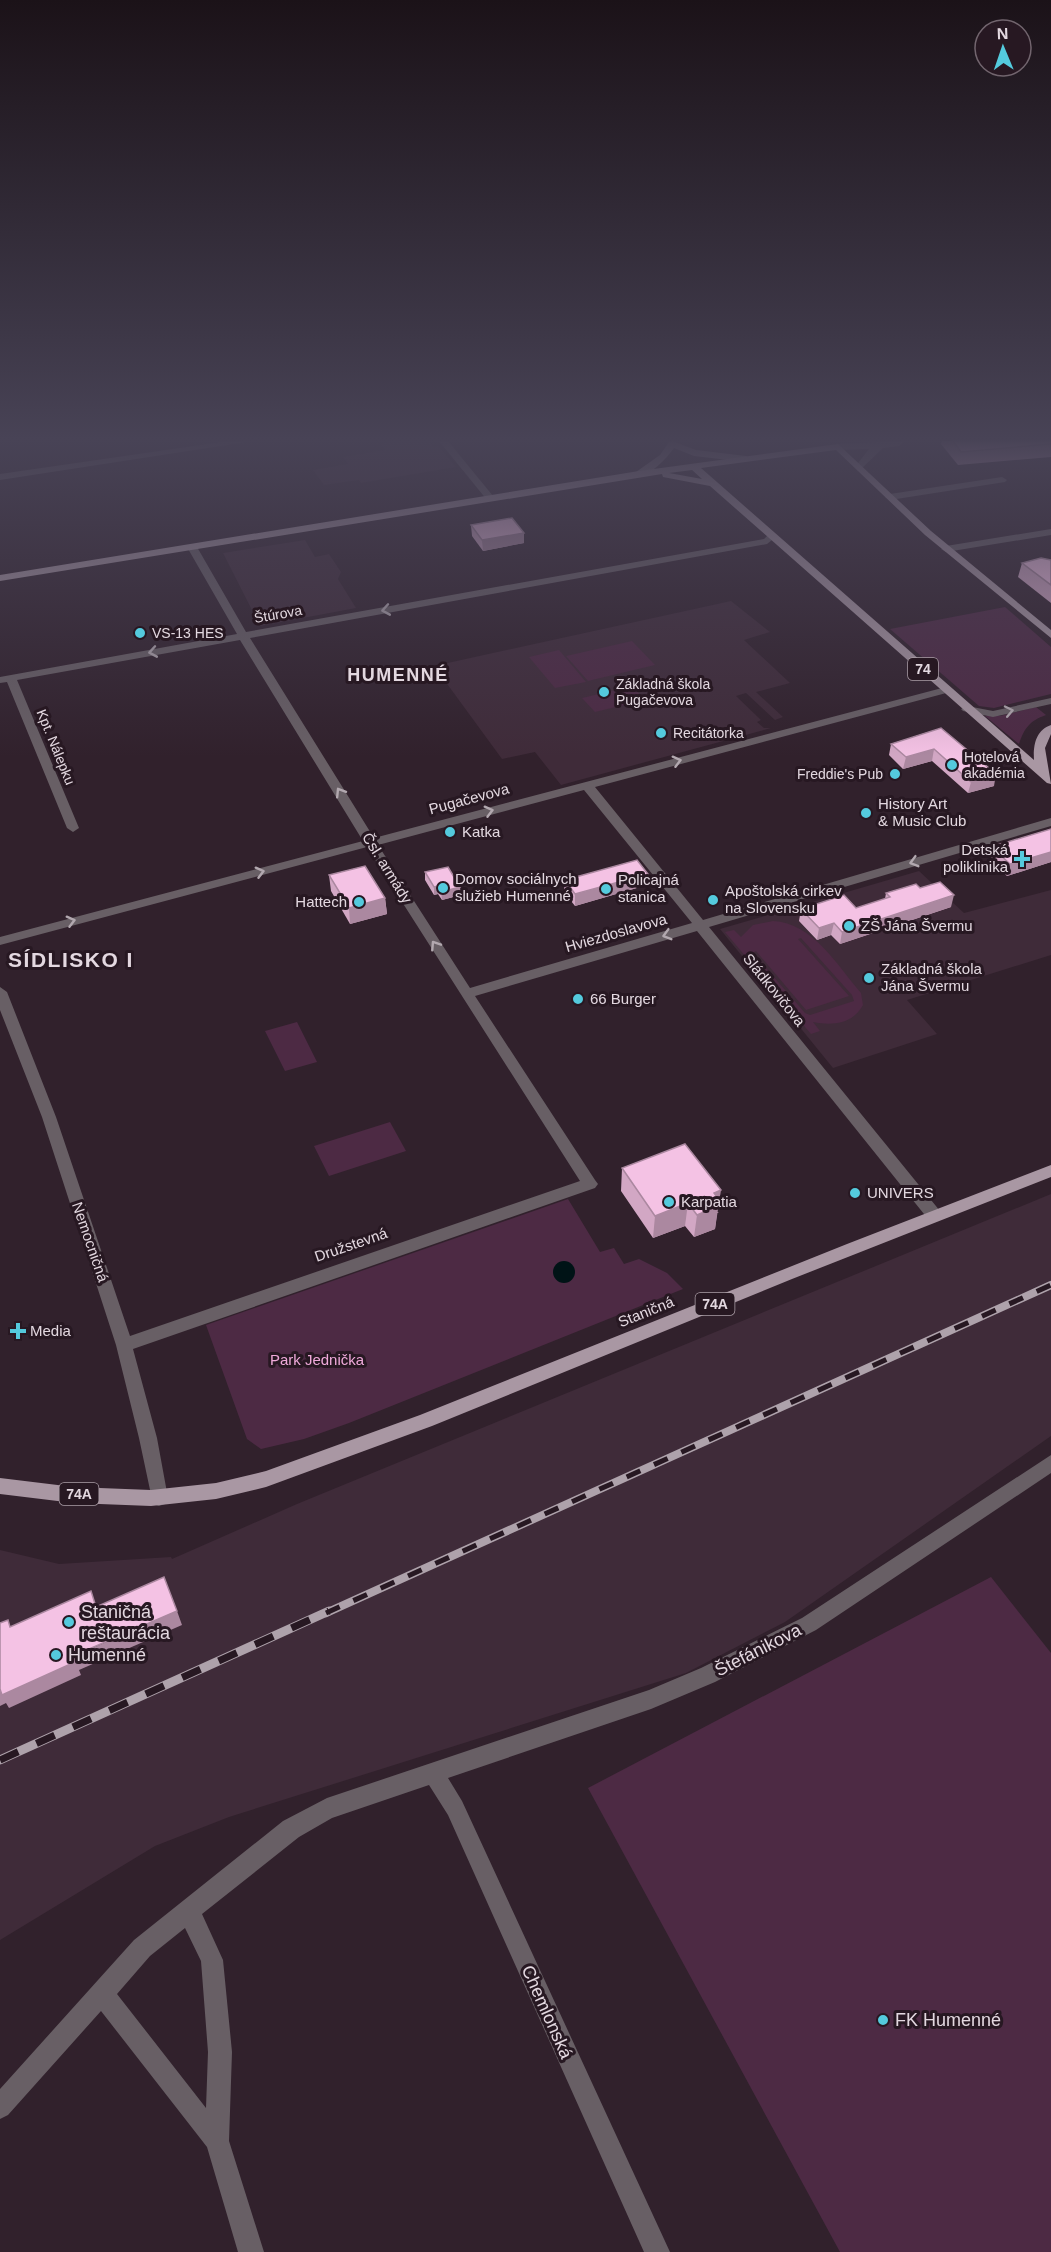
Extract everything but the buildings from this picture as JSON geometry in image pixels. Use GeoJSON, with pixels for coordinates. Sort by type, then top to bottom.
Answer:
{"type":"FeatureCollection","features":[{"type":"Feature","properties":{"kind":"main road"},"geometry":{"type":"LineString","coordinates":[[0,578],[203,546]]}},
{"type":"Feature","properties":{"kind":"main road","name":"74"},"geometry":{"type":"LineString","coordinates":[[783,546],[1048,777]]}},
{"type":"Feature","properties":{"kind":"main road"},"geometry":{"type":"LineString","coordinates":[[943,546],[1051,635]]}},
{"type":"Feature","properties":{"kind":"main road","name":"74"},"geometry":{"type":"LineString","coordinates":[[1048,777],[1039,752],[1043,734],[1051,728]]}},
{"type":"Feature","properties":{"kind":"main road","name":"Staničná"},"geometry":{"type":"LineString","coordinates":[[159,1498],[218,1491],[310,1464],[442,1414],[934,1215],[1051,1171]]}},
{"type":"Feature","properties":{"kind":"main road","name":"74A"},"geometry":{"type":"LineString","coordinates":[[0,1486],[76,1494],[159,1498]]}},
{"type":"Feature","properties":{"kind":"street","name":"Štúrova"},"geometry":{"type":"LineString","coordinates":[[6,679],[739,546]]}},
{"type":"Feature","properties":{"kind":"street"},"geometry":{"type":"LineString","coordinates":[[946,549],[964,546]]}},
{"type":"Feature","properties":{"kind":"street","name":"Čsl. armády"},"geometry":{"type":"LineString","coordinates":[[192,548],[243,636],[371,842],[590,1184]]}},
{"type":"Feature","properties":{"kind":"street","name":"Kpt. Nálepku"},"geometry":{"type":"LineString","coordinates":[[6,679],[73,828]]}},
{"type":"Feature","properties":{"kind":"street","name":"Pugačevova"},"geometry":{"type":"LineString","coordinates":[[0,941],[946,690]]}},
{"type":"Feature","properties":{"kind":"street"},"geometry":{"type":"LineString","coordinates":[[968,709],[993,714],[1051,701]]}},
{"type":"Feature","properties":{"kind":"street","name":"Sládkovičova"},"geometry":{"type":"LineString","coordinates":[[587,785],[934,1215]]}},
{"type":"Feature","properties":{"kind":"street","name":"Hviezdoslavova"},"geometry":{"type":"LineString","coordinates":[[467,994],[1051,822]]}},
{"type":"Feature","properties":{"kind":"street","name":"Nemocničná"},"geometry":{"type":"LineString","coordinates":[[0,992],[49,1117],[124,1345],[148,1438],[159,1498]]}},
{"type":"Feature","properties":{"kind":"street","name":"Družstevná"},"geometry":{"type":"LineString","coordinates":[[124,1345],[590,1184]]}},
{"type":"Feature","properties":{"kind":"street","name":"Štefánikova"},"geometry":{"type":"LineString","coordinates":[[0,2107],[142,1948],[291,1829],[327,1809],[651,1699],[756,1652],[809,1624],[851,1598],[1051,1463]]}},
{"type":"Feature","properties":{"kind":"street","name":"Chemlonská"},"geometry":{"type":"LineString","coordinates":[[434,1774],[455,1808],[657,2252]]}},
{"type":"Feature","properties":{"kind":"street"},"geometry":{"type":"LineString","coordinates":[[189,1912],[212,1960],[220,2052],[217,2141],[250,2252]]}},
{"type":"Feature","properties":{"kind":"street"},"geometry":{"type":"LineString","coordinates":[[101,1992],[217,2141]]}},
{"type":"Feature","properties":{"kind":"shaded area"},"geometry":{"type":"Polygon","coordinates":[[[267,546],[309,546],[315,557],[329,554],[341,572],[338,579],[356,608],[260,626],[223,553],[267,546]]]}},
{"type":"Feature","properties":{"kind":"shaded area","name":"Základná škola Pugačevova"},"geometry":{"type":"Polygon","coordinates":[[[731,601],[770,632],[744,640],[790,683],[756,692],[783,717],[775,720],[746,693],[736,696],[761,720],[757,722],[764,728],[771,728],[561,785],[535,752],[502,759],[434,666],[731,601]]]}},
{"type":"Feature","properties":{"kind":"shaded area","name":"Základná škola Jána Švermu"},"geometry":{"type":"Polygon","coordinates":[[[919,871],[964,913],[1051,890],[1051,955],[907,1000],[937,1034],[833,1068],[720,929],[919,871]]]}},
{"type":"Feature","properties":{"kind":"shaded area"},"geometry":{"type":"Polygon","coordinates":[[[1051,1194],[1051,1436],[785,1622],[686,1673],[229,1817],[155,1846],[0,1940],[0,1550],[59,1564],[171,1557],[172,1559],[297,1504],[1051,1194]]]}},
{"type":"Feature","properties":{"kind":"shaded area"},"geometry":{"type":"Polygon","coordinates":[[[564,1261],[572,1264],[575,1272],[572,1280],[564,1283],[556,1280],[553,1272],[556,1264],[564,1261]]]}},
{"type":"Feature","properties":{"kind":"green space"},"geometry":{"type":"Polygon","coordinates":[[[1005,607],[1051,647],[1051,694],[994,708],[979,706],[890,629],[1005,607]]]}},
{"type":"Feature","properties":{"kind":"green space"},"geometry":{"type":"Polygon","coordinates":[[[632,641],[655,665],[588,681],[566,656],[632,641]]]}},
{"type":"Feature","properties":{"kind":"green space"},"geometry":{"type":"Polygon","coordinates":[[[559,650],[586,682],[555,688],[529,657],[559,650]]]}},
{"type":"Feature","properties":{"kind":"green space"},"geometry":{"type":"Polygon","coordinates":[[[632,686],[645,700],[595,712],[582,698],[632,686]]]}},
{"type":"Feature","properties":{"kind":"green space"},"geometry":{"type":"Polygon","coordinates":[[[1036,707],[1046,715],[1028,726],[1019,744],[985,716],[1000,716],[1036,707]]]}},
{"type":"Feature","properties":{"kind":"green space"},"geometry":{"type":"Polygon","coordinates":[[[773,921],[800,929],[812,937],[833,958],[861,993],[863,1005],[859,1011],[848,1020],[841,1022],[827,1024],[813,1022],[820,1031],[811,1034],[725,932],[734,930],[741,937],[753,925],[773,921]],[[801,938],[798,939],[849,996],[806,1010],[756,951],[753,953],[805,1013],[810,1015],[854,1001],[852,995],[801,938]]]}},
{"type":"Feature","properties":{"kind":"green space"},"geometry":{"type":"Polygon","coordinates":[[[297,1022],[317,1062],[285,1071],[265,1031],[297,1022]]]}},
{"type":"Feature","properties":{"kind":"green space"},"geometry":{"type":"Polygon","coordinates":[[[390,1122],[406,1151],[329,1176],[314,1146],[390,1122]]]}},
{"type":"Feature","properties":{"kind":"green space","name":"Park Jednička"},"geometry":{"type":"Polygon","coordinates":[[[568,1199],[600,1252],[614,1248],[624,1264],[639,1259],[667,1273],[683,1289],[304,1439],[261,1449],[247,1439],[206,1325],[568,1199]]]}},
{"type":"Feature","properties":{"kind":"green space","name":"FK Humenné"},"geometry":{"type":"Polygon","coordinates":[[[991,1577],[1051,1653],[1051,2252],[840,2252],[588,1788],[991,1577]]]}},
{"type":"Feature","properties":{"kind":"railway"},"geometry":{"type":"LineString","coordinates":[[326,1613],[1051,1285]]}},
{"type":"Feature","properties":{"kind":"railway"},"geometry":{"type":"LineString","coordinates":[[0,1760],[329,1611]]}},
{"type":"Feature","properties":{"kind":"place","name":"VS-13 HES"},"geometry":{"type":"Point","coordinates":[140,633]}},
{"type":"Feature","properties":{"kind":"place","name":"Základná škola Pugačevova"},"geometry":{"type":"Point","coordinates":[604,692]}},
{"type":"Feature","properties":{"kind":"place","name":"Recitátorka"},"geometry":{"type":"Point","coordinates":[661,733]}},
{"type":"Feature","properties":{"kind":"place","name":"Hotelová akadémia"},"geometry":{"type":"Point","coordinates":[952,765]}},
{"type":"Feature","properties":{"kind":"place","name":"Freddie's Pub"},"geometry":{"type":"Point","coordinates":[895,774]}},
{"type":"Feature","properties":{"kind":"place","name":"History Art & Music Club"},"geometry":{"type":"Point","coordinates":[866,813]}},
{"type":"Feature","properties":{"kind":"place","name":"Katka"},"geometry":{"type":"Point","coordinates":[450,832]}},
{"type":"Feature","properties":{"kind":"place","name":"Detská poliklinika"},"geometry":{"type":"Point","coordinates":[1022,859]}},
{"type":"Feature","properties":{"kind":"place","name":"Domov sociálnych služieb Humenné"},"geometry":{"type":"Point","coordinates":[443,888]}},
{"type":"Feature","properties":{"kind":"place","name":"Policajná stanica"},"geometry":{"type":"Point","coordinates":[606,889]}},
{"type":"Feature","properties":{"kind":"place","name":"Apoštolská cirkev na Slovensku"},"geometry":{"type":"Point","coordinates":[713,900]}},
{"type":"Feature","properties":{"kind":"place","name":"Hattech"},"geometry":{"type":"Point","coordinates":[359,902]}},
{"type":"Feature","properties":{"kind":"place","name":"ZŠ Jána Švermu"},"geometry":{"type":"Point","coordinates":[849,926]}},
{"type":"Feature","properties":{"kind":"place","name":"Základná škola Jána Švermu"},"geometry":{"type":"Point","coordinates":[869,978]}},
{"type":"Feature","properties":{"kind":"place","name":"66 Burger"},"geometry":{"type":"Point","coordinates":[578,999]}},
{"type":"Feature","properties":{"kind":"place","name":"UNIVERS"},"geometry":{"type":"Point","coordinates":[855,1193]}},
{"type":"Feature","properties":{"kind":"place","name":"Karpatia"},"geometry":{"type":"Point","coordinates":[669,1202]}},
{"type":"Feature","properties":{"kind":"place","name":"Media"},"geometry":{"type":"Point","coordinates":[18,1331]}},
{"type":"Feature","properties":{"kind":"place","name":"Staničná reštaurácia"},"geometry":{"type":"Point","coordinates":[69,1622]}},
{"type":"Feature","properties":{"kind":"place","name":"Humenné"},"geometry":{"type":"Point","coordinates":[56,1655]}},
{"type":"Feature","properties":{"kind":"place","name":"FK Humenné"},"geometry":{"type":"Point","coordinates":[883,2020]}},
{"type":"Feature","properties":{"kind":"district","name":"HUMENNÉ"},"geometry":{"type":"Point","coordinates":[398,675]}},
{"type":"Feature","properties":{"kind":"district","name":"SÍDLISKO I"},"geometry":{"type":"Point","coordinates":[71,960]}}]}
